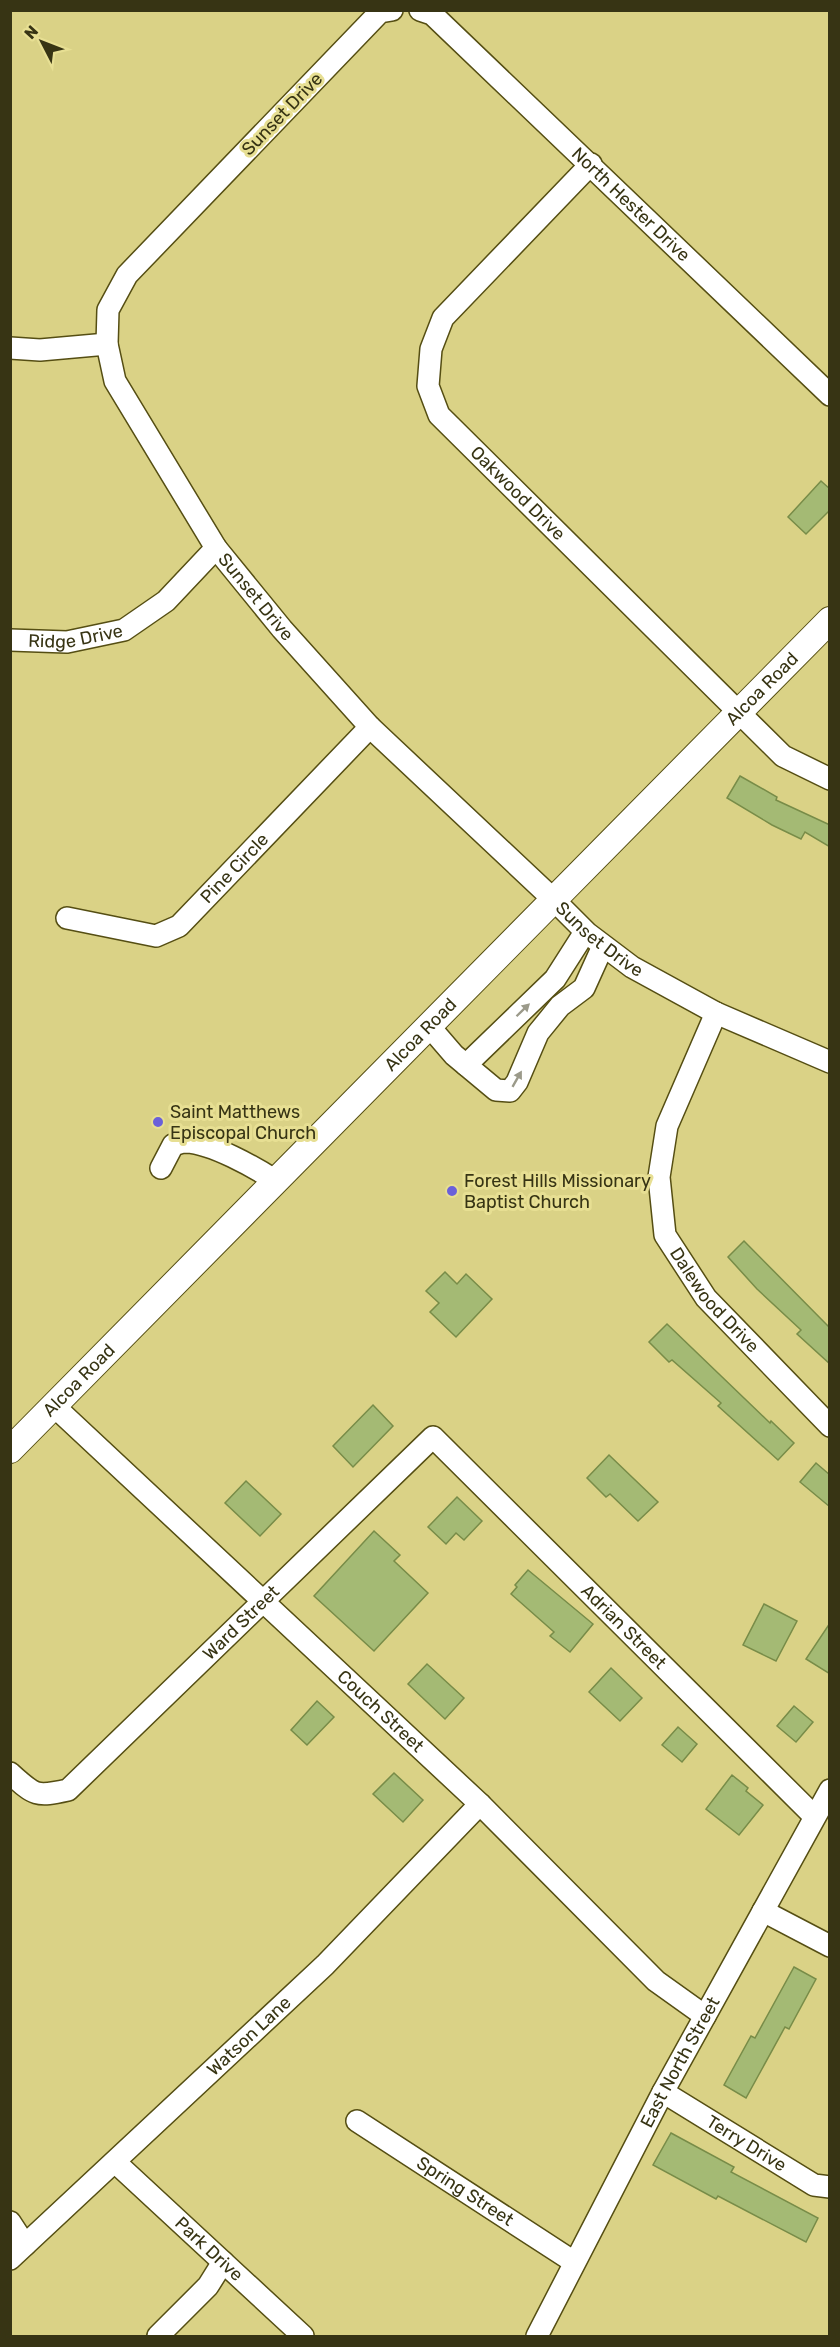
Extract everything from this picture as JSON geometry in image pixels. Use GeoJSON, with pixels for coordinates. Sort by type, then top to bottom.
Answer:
{"type":"FeatureCollection","features":[{"type":"Feature","properties":{"kind":"main road","name":"Alcoa Road"},"geometry":{"type":"LineString","coordinates":[[10,1450],[830,620]]}},
{"type":"Feature","properties":{"kind":"street","name":"Sunset Drive"},"geometry":{"type":"LineString","coordinates":[[392,10],[380,12],[127,275],[108,310],[106,344],[115,381],[216,549],[282,629],[370,727],[585,932],[632,967],[716,1013],[830,1062]]}},
{"type":"Feature","properties":{"kind":"street","name":"North Hester Drive"},"geometry":{"type":"LineString","coordinates":[[426,12],[591,164],[830,395]]}},
{"type":"Feature","properties":{"kind":"street","name":"Oakwood Drive"},"geometry":{"type":"LineString","coordinates":[[591,164],[443,318],[431,349],[428,386],[439,415],[783,756],[830,779]]}},
{"type":"Feature","properties":{"kind":"street"},"geometry":{"type":"LineString","coordinates":[[10,348],[40,350],[106,344]]}},
{"type":"Feature","properties":{"kind":"street","name":"Ridge Drive"},"geometry":{"type":"LineString","coordinates":[[10,640],[67,642],[124,630],[166,601],[216,549]]}},
{"type":"Feature","properties":{"kind":"street","name":"Pine Circle"},"geometry":{"type":"LineString","coordinates":[[67,918],[156,936],[179,926],[370,727]]}},
{"type":"Feature","properties":{"kind":"street"},"geometry":{"type":"LineString","coordinates":[[466,1065],[555,979],[585,932]]}},
{"type":"Feature","properties":{"kind":"street"},"geometry":{"type":"LineString","coordinates":[[429,1026],[448,1049],[496,1090],[510,1091],[517,1082],[538,1033],[560,1006],[584,988],[603,946]]}},
{"type":"Feature","properties":{"kind":"street","name":"Dalewood Drive"},"geometry":{"type":"LineString","coordinates":[[716,1013],[667,1126],[659,1177],[665,1235],[706,1298],[830,1426]]}},
{"type":"Feature","properties":{"kind":"street"},"geometry":{"type":"LineString","coordinates":[[161,1168],[173,1145],[185,1142],[213,1149],[251,1165],[276,1180]]}},
{"type":"Feature","properties":{"kind":"street","name":"Couch Street"},"geometry":{"type":"LineString","coordinates":[[54,1406],[480,1804],[656,1981],[705,2016]]}},
{"type":"Feature","properties":{"kind":"street","name":"Ward Street"},"geometry":{"type":"LineString","coordinates":[[10,1773],[27,1789],[43,1796],[68,1790],[433,1437]]}},
{"type":"Feature","properties":{"kind":"street","name":"Adrian Street"},"geometry":{"type":"LineString","coordinates":[[433,1437],[814,1816]]}},
{"type":"Feature","properties":{"kind":"street","name":"East North Street"},"geometry":{"type":"LineString","coordinates":[[537,2337],[663,2092],[830,1790]]}},
{"type":"Feature","properties":{"kind":"street","name":"Watson Lane"},"geometry":{"type":"LineString","coordinates":[[18,2252],[326,1965],[480,1804]]}},
{"type":"Feature","properties":{"kind":"street"},"geometry":{"type":"LineString","coordinates":[[763,1911],[830,1946]]}},
{"type":"Feature","properties":{"kind":"street","name":"Terry Drive"},"geometry":{"type":"LineString","coordinates":[[663,2092],[814,2185],[830,2187]]}},
{"type":"Feature","properties":{"kind":"street","name":"Spring Street"},"geometry":{"type":"LineString","coordinates":[[357,2121],[574,2262]]}},
{"type":"Feature","properties":{"kind":"street","name":"Park Drive"},"geometry":{"type":"LineString","coordinates":[[115,2162],[303,2337]]}},
{"type":"Feature","properties":{"kind":"street"},"geometry":{"type":"LineString","coordinates":[[10,2222],[18,2252]]}},
{"type":"Feature","properties":{"kind":"street"},"geometry":{"type":"LineString","coordinates":[[158,2337],[208,2286],[223,2262]]}},
{"type":"Feature","properties":{"kind":"building"},"geometry":{"type":"Polygon","coordinates":[[[821,481],[830,489],[830,510],[806,534],[788,517],[821,481]]]}},
{"type":"Feature","properties":{"kind":"building"},"geometry":{"type":"Polygon","coordinates":[[[740,776],[777,797],[776,800],[830,825],[830,847],[805,832],[801,839],[772,825],[727,798],[740,776]]]}},
{"type":"Feature","properties":{"kind":"building"},"geometry":{"type":"Polygon","coordinates":[[[744,1241],[830,1328],[830,1364],[797,1334],[801,1330],[757,1289],[728,1257],[744,1241]]]}},
{"type":"Feature","properties":{"kind":"building"},"geometry":{"type":"Polygon","coordinates":[[[445,1272],[457,1284],[466,1274],[492,1299],[456,1337],[430,1312],[439,1303],[426,1291],[445,1272]]]}},
{"type":"Feature","properties":{"kind":"building"},"geometry":{"type":"Polygon","coordinates":[[[667,1324],[770,1423],[771,1421],[794,1443],[778,1460],[718,1406],[721,1403],[672,1360],[669,1362],[649,1342],[667,1324]]]}},
{"type":"Feature","properties":{"kind":"building"},"geometry":{"type":"Polygon","coordinates":[[[373,1405],[393,1426],[353,1467],[333,1446],[373,1405]]]}},
{"type":"Feature","properties":{"kind":"building"},"geometry":{"type":"Polygon","coordinates":[[[609,1455],[658,1502],[638,1521],[610,1494],[606,1497],[587,1478],[609,1455]]]}},
{"type":"Feature","properties":{"kind":"building"},"geometry":{"type":"Polygon","coordinates":[[[816,1463],[830,1475],[830,1507],[800,1482],[816,1463]]]}},
{"type":"Feature","properties":{"kind":"building"},"geometry":{"type":"Polygon","coordinates":[[[246,1481],[281,1514],[260,1536],[225,1503],[246,1481]]]}},
{"type":"Feature","properties":{"kind":"building"},"geometry":{"type":"Polygon","coordinates":[[[457,1497],[482,1521],[464,1540],[456,1533],[446,1544],[428,1527],[457,1497]]]}},
{"type":"Feature","properties":{"kind":"building"},"geometry":{"type":"Polygon","coordinates":[[[374,1531],[400,1555],[394,1561],[428,1593],[374,1651],[314,1596],[374,1531]]]}},
{"type":"Feature","properties":{"kind":"building"},"geometry":{"type":"Polygon","coordinates":[[[528,1570],[593,1624],[570,1652],[550,1636],[554,1632],[511,1594],[517,1587],[515,1585],[528,1570]]]}},
{"type":"Feature","properties":{"kind":"building"},"geometry":{"type":"Polygon","coordinates":[[[764,1604],[797,1621],[776,1661],[743,1645],[764,1604]]]}},
{"type":"Feature","properties":{"kind":"building"},"geometry":{"type":"Polygon","coordinates":[[[830,1623],[830,1674],[806,1659],[830,1623]]]}},
{"type":"Feature","properties":{"kind":"building"},"geometry":{"type":"Polygon","coordinates":[[[427,1664],[464,1698],[445,1719],[408,1684],[427,1664]]]}},
{"type":"Feature","properties":{"kind":"building"},"geometry":{"type":"Polygon","coordinates":[[[611,1668],[642,1698],[620,1721],[589,1692],[611,1668]]]}},
{"type":"Feature","properties":{"kind":"building"},"geometry":{"type":"Polygon","coordinates":[[[317,1701],[334,1717],[307,1745],[291,1730],[317,1701]]]}},
{"type":"Feature","properties":{"kind":"building"},"geometry":{"type":"Polygon","coordinates":[[[794,1706],[813,1722],[796,1742],[777,1726],[794,1706]]]}},
{"type":"Feature","properties":{"kind":"building"},"geometry":{"type":"Polygon","coordinates":[[[678,1727],[697,1744],[682,1762],[662,1745],[678,1727]]]}},
{"type":"Feature","properties":{"kind":"building"},"geometry":{"type":"Polygon","coordinates":[[[394,1773],[423,1800],[403,1822],[373,1794],[394,1773]]]}},
{"type":"Feature","properties":{"kind":"building"},"geometry":{"type":"Polygon","coordinates":[[[732,1775],[763,1805],[739,1835],[706,1809],[732,1775]]]}},
{"type":"Feature","properties":{"kind":"building"},"geometry":{"type":"Polygon","coordinates":[[[794,1967],[816,1979],[789,2029],[785,2027],[746,2098],[724,2085],[751,2036],[755,2038],[794,1967]]]}},
{"type":"Feature","properties":{"kind":"building"},"geometry":{"type":"Polygon","coordinates":[[[671,2133],[734,2167],[731,2172],[818,2218],[806,2242],[718,2196],[716,2199],[653,2165],[671,2133]]]}},
{"type":"Feature","properties":{"kind":"place","name":"Saint Matthews Episcopal Church"},"geometry":{"type":"Point","coordinates":[158,1122]}},
{"type":"Feature","properties":{"kind":"place","name":"Forest Hills Missionary Baptist Church"},"geometry":{"type":"Point","coordinates":[452,1191]}}]}
